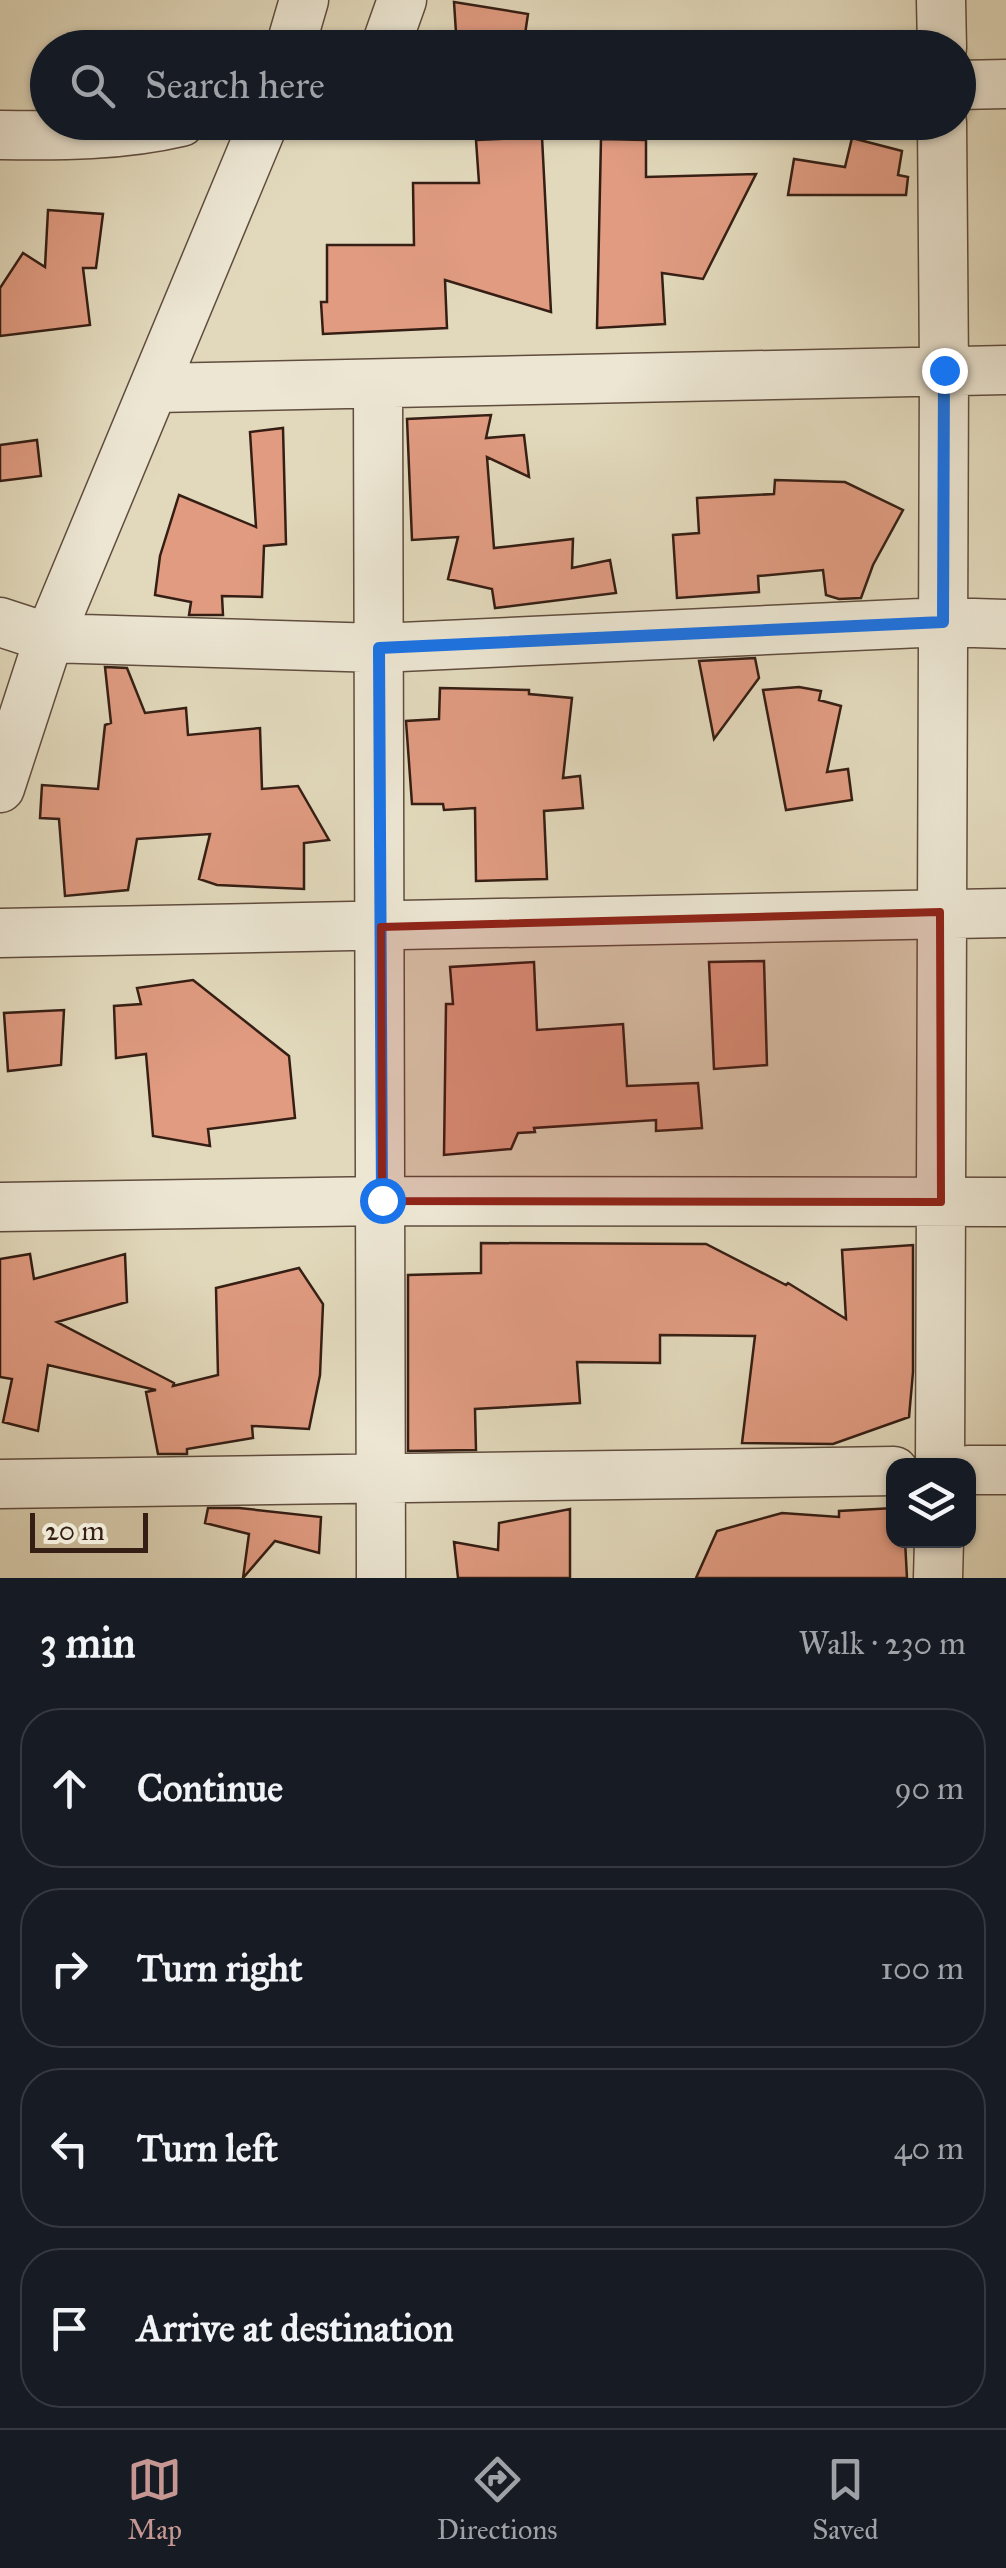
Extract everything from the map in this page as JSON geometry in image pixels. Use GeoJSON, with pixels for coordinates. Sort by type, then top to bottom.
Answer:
{"type":"FeatureCollection","features":[{"type":"Feature","properties":{"kind":"street"},"geometry":{"type":"LineString","coordinates":[[295,30],[304,0]]}},
{"type":"Feature","properties":{"kind":"street"},"geometry":{"type":"LineString","coordinates":[[391,30],[402,0]]}},
{"type":"Feature","properties":{"kind":"street"},"geometry":{"type":"LineString","coordinates":[[942,0],[942,30]]}},
{"type":"Feature","properties":{"kind":"street"},"geometry":{"type":"LineString","coordinates":[[976,85],[1006,84]]}},
{"type":"Feature","properties":{"kind":"street"},"geometry":{"type":"LineString","coordinates":[[0,135],[30,135]]}},
{"type":"Feature","properties":{"kind":"street"},"geometry":{"type":"LineString","coordinates":[[4,764],[50,638],[257,140]]}},
{"type":"Feature","properties":{"kind":"street"},"geometry":{"type":"LineString","coordinates":[[940,1458],[942,140]]}},
{"type":"Feature","properties":{"kind":"street"},"geometry":{"type":"LineString","coordinates":[[156,388],[1006,370]]}},
{"type":"Feature","properties":{"kind":"street"},"geometry":{"type":"LineString","coordinates":[[378,384],[381,1578]]}},
{"type":"Feature","properties":{"kind":"street"},"geometry":{"type":"LineString","coordinates":[[0,622],[50,638],[379,648],[943,622],[1006,624]]}},
{"type":"Feature","properties":{"kind":"street"},"geometry":{"type":"LineString","coordinates":[[0,933],[1006,913]]}},
{"type":"Feature","properties":{"kind":"street"},"geometry":{"type":"LineString","coordinates":[[0,1207],[382,1200],[1006,1202]]}},
{"type":"Feature","properties":{"kind":"street"},"geometry":{"type":"LineString","coordinates":[[0,1484],[886,1470]]}},
{"type":"Feature","properties":{"kind":"street"},"geometry":{"type":"LineString","coordinates":[[976,1470],[1006,1470]]}},
{"type":"Feature","properties":{"kind":"street"},"geometry":{"type":"LineString","coordinates":[[938,1578],[939,1548]]}},
{"type":"Feature","properties":{"kind":"highlighted area"},"geometry":{"type":"Polygon","coordinates":[[[940,912],[941,1202],[382,1201],[381,927],[940,912]]]}},
{"type":"Feature","properties":{"kind":"building"},"geometry":{"type":"Polygon","coordinates":[[[454,2],[528,14],[526,30],[456,30],[454,2]]]}},
{"type":"Feature","properties":{"kind":"building"},"geometry":{"type":"Polygon","coordinates":[[[476,140],[542,140],[551,312],[445,280],[447,328],[323,334],[321,302],[327,302],[327,245],[414,245],[413,183],[479,183],[476,140]]]}},
{"type":"Feature","properties":{"kind":"building"},"geometry":{"type":"Polygon","coordinates":[[[601,140],[646,140],[646,177],[756,174],[703,279],[662,273],[665,324],[597,328],[601,140]]]}},
{"type":"Feature","properties":{"kind":"building"},"geometry":{"type":"Polygon","coordinates":[[[852,140],[902,151],[898,175],[908,177],[906,195],[788,195],[794,159],[845,167],[852,140]]]}},
{"type":"Feature","properties":{"kind":"building"},"geometry":{"type":"Polygon","coordinates":[[[48,210],[103,214],[96,268],[83,268],[90,325],[0,336],[0,288],[23,253],[45,267],[48,210]]]}},
{"type":"Feature","properties":{"kind":"building"},"geometry":{"type":"Polygon","coordinates":[[[491,415],[486,438],[524,435],[529,477],[487,457],[494,548],[573,539],[572,568],[610,560],[616,593],[495,608],[492,589],[448,579],[458,537],[412,540],[407,419],[491,415]]]}},
{"type":"Feature","properties":{"kind":"building"},"geometry":{"type":"Polygon","coordinates":[[[283,428],[286,544],[264,546],[262,597],[222,596],[223,615],[189,615],[191,602],[155,595],[160,556],[179,495],[256,527],[250,432],[283,428]]]}},
{"type":"Feature","properties":{"kind":"building"},"geometry":{"type":"Polygon","coordinates":[[[37,440],[41,476],[0,481],[0,445],[37,440]]]}},
{"type":"Feature","properties":{"kind":"building"},"geometry":{"type":"Polygon","coordinates":[[[775,480],[845,482],[903,510],[873,565],[861,598],[826,595],[823,570],[758,576],[759,592],[677,598],[673,535],[699,533],[697,498],[774,494],[775,480]]]}},
{"type":"Feature","properties":{"kind":"building"},"geometry":{"type":"Polygon","coordinates":[[[755,658],[759,678],[714,739],[699,661],[755,658]]]}},
{"type":"Feature","properties":{"kind":"building"},"geometry":{"type":"Polygon","coordinates":[[[105,667],[127,668],[145,713],[186,708],[188,735],[260,728],[262,789],[298,786],[329,840],[304,843],[304,889],[217,885],[199,879],[210,834],[137,839],[128,890],[65,896],[59,819],[40,818],[42,785],[98,789],[105,725],[111,723],[105,667]]]}},
{"type":"Feature","properties":{"kind":"building"},"geometry":{"type":"Polygon","coordinates":[[[799,687],[821,691],[819,700],[841,706],[827,772],[848,769],[852,800],[786,810],[763,690],[799,687]]]}},
{"type":"Feature","properties":{"kind":"building"},"geometry":{"type":"Polygon","coordinates":[[[440,688],[529,690],[529,694],[572,698],[563,778],[580,776],[583,808],[544,811],[547,879],[476,881],[475,808],[444,810],[443,804],[412,804],[406,721],[439,719],[440,688]]]}},
{"type":"Feature","properties":{"kind":"building"},"geometry":{"type":"Polygon","coordinates":[[[764,961],[767,1065],[714,1069],[709,962],[764,961]]]}},
{"type":"Feature","properties":{"kind":"building"},"geometry":{"type":"Polygon","coordinates":[[[534,962],[537,1030],[623,1024],[627,1086],[698,1083],[702,1128],[656,1131],[656,1120],[534,1128],[535,1132],[518,1133],[511,1149],[444,1155],[446,1004],[453,1004],[450,967],[534,962]]]}},
{"type":"Feature","properties":{"kind":"building"},"geometry":{"type":"Polygon","coordinates":[[[193,980],[289,1056],[295,1118],[208,1129],[210,1146],[153,1136],[146,1054],[116,1058],[114,1006],[141,1004],[137,988],[193,980]]]}},
{"type":"Feature","properties":{"kind":"building"},"geometry":{"type":"Polygon","coordinates":[[[64,1010],[61,1065],[8,1071],[4,1013],[64,1010]]]}},
{"type":"Feature","properties":{"kind":"building"},"geometry":{"type":"Polygon","coordinates":[[[481,1243],[706,1244],[788,1283],[846,1319],[842,1250],[913,1245],[909,1417],[833,1444],[742,1443],[755,1336],[660,1335],[660,1363],[577,1362],[580,1403],[475,1409],[476,1450],[408,1451],[408,1275],[481,1273],[481,1243]]]}},
{"type":"Feature","properties":{"kind":"building"},"geometry":{"type":"Polygon","coordinates":[[[30,1254],[34,1279],[125,1254],[127,1302],[57,1322],[174,1383],[173,1386],[218,1375],[216,1288],[299,1268],[323,1304],[320,1375],[309,1429],[252,1426],[253,1438],[187,1449],[187,1454],[158,1454],[146,1392],[156,1390],[48,1365],[38,1431],[3,1422],[12,1379],[0,1377],[0,1259],[30,1254]]]}},
{"type":"Feature","properties":{"kind":"building"},"geometry":{"type":"Polygon","coordinates":[[[208,1508],[321,1517],[319,1553],[275,1541],[243,1578],[249,1534],[205,1523],[208,1508]]]}},
{"type":"Feature","properties":{"kind":"building"},"geometry":{"type":"Polygon","coordinates":[[[886,1508],[886,1548],[905,1548],[907,1578],[696,1578],[717,1531],[782,1513],[839,1517],[839,1511],[886,1508]]]}},
{"type":"Feature","properties":{"kind":"building"},"geometry":{"type":"Polygon","coordinates":[[[570,1509],[570,1578],[458,1578],[454,1542],[498,1550],[499,1523],[570,1509]]]}},
{"type":"Feature","properties":{"kind":"route"},"geometry":{"type":"LineString","coordinates":[[382,1200],[379,648],[943,622],[944,370]]}}]}
